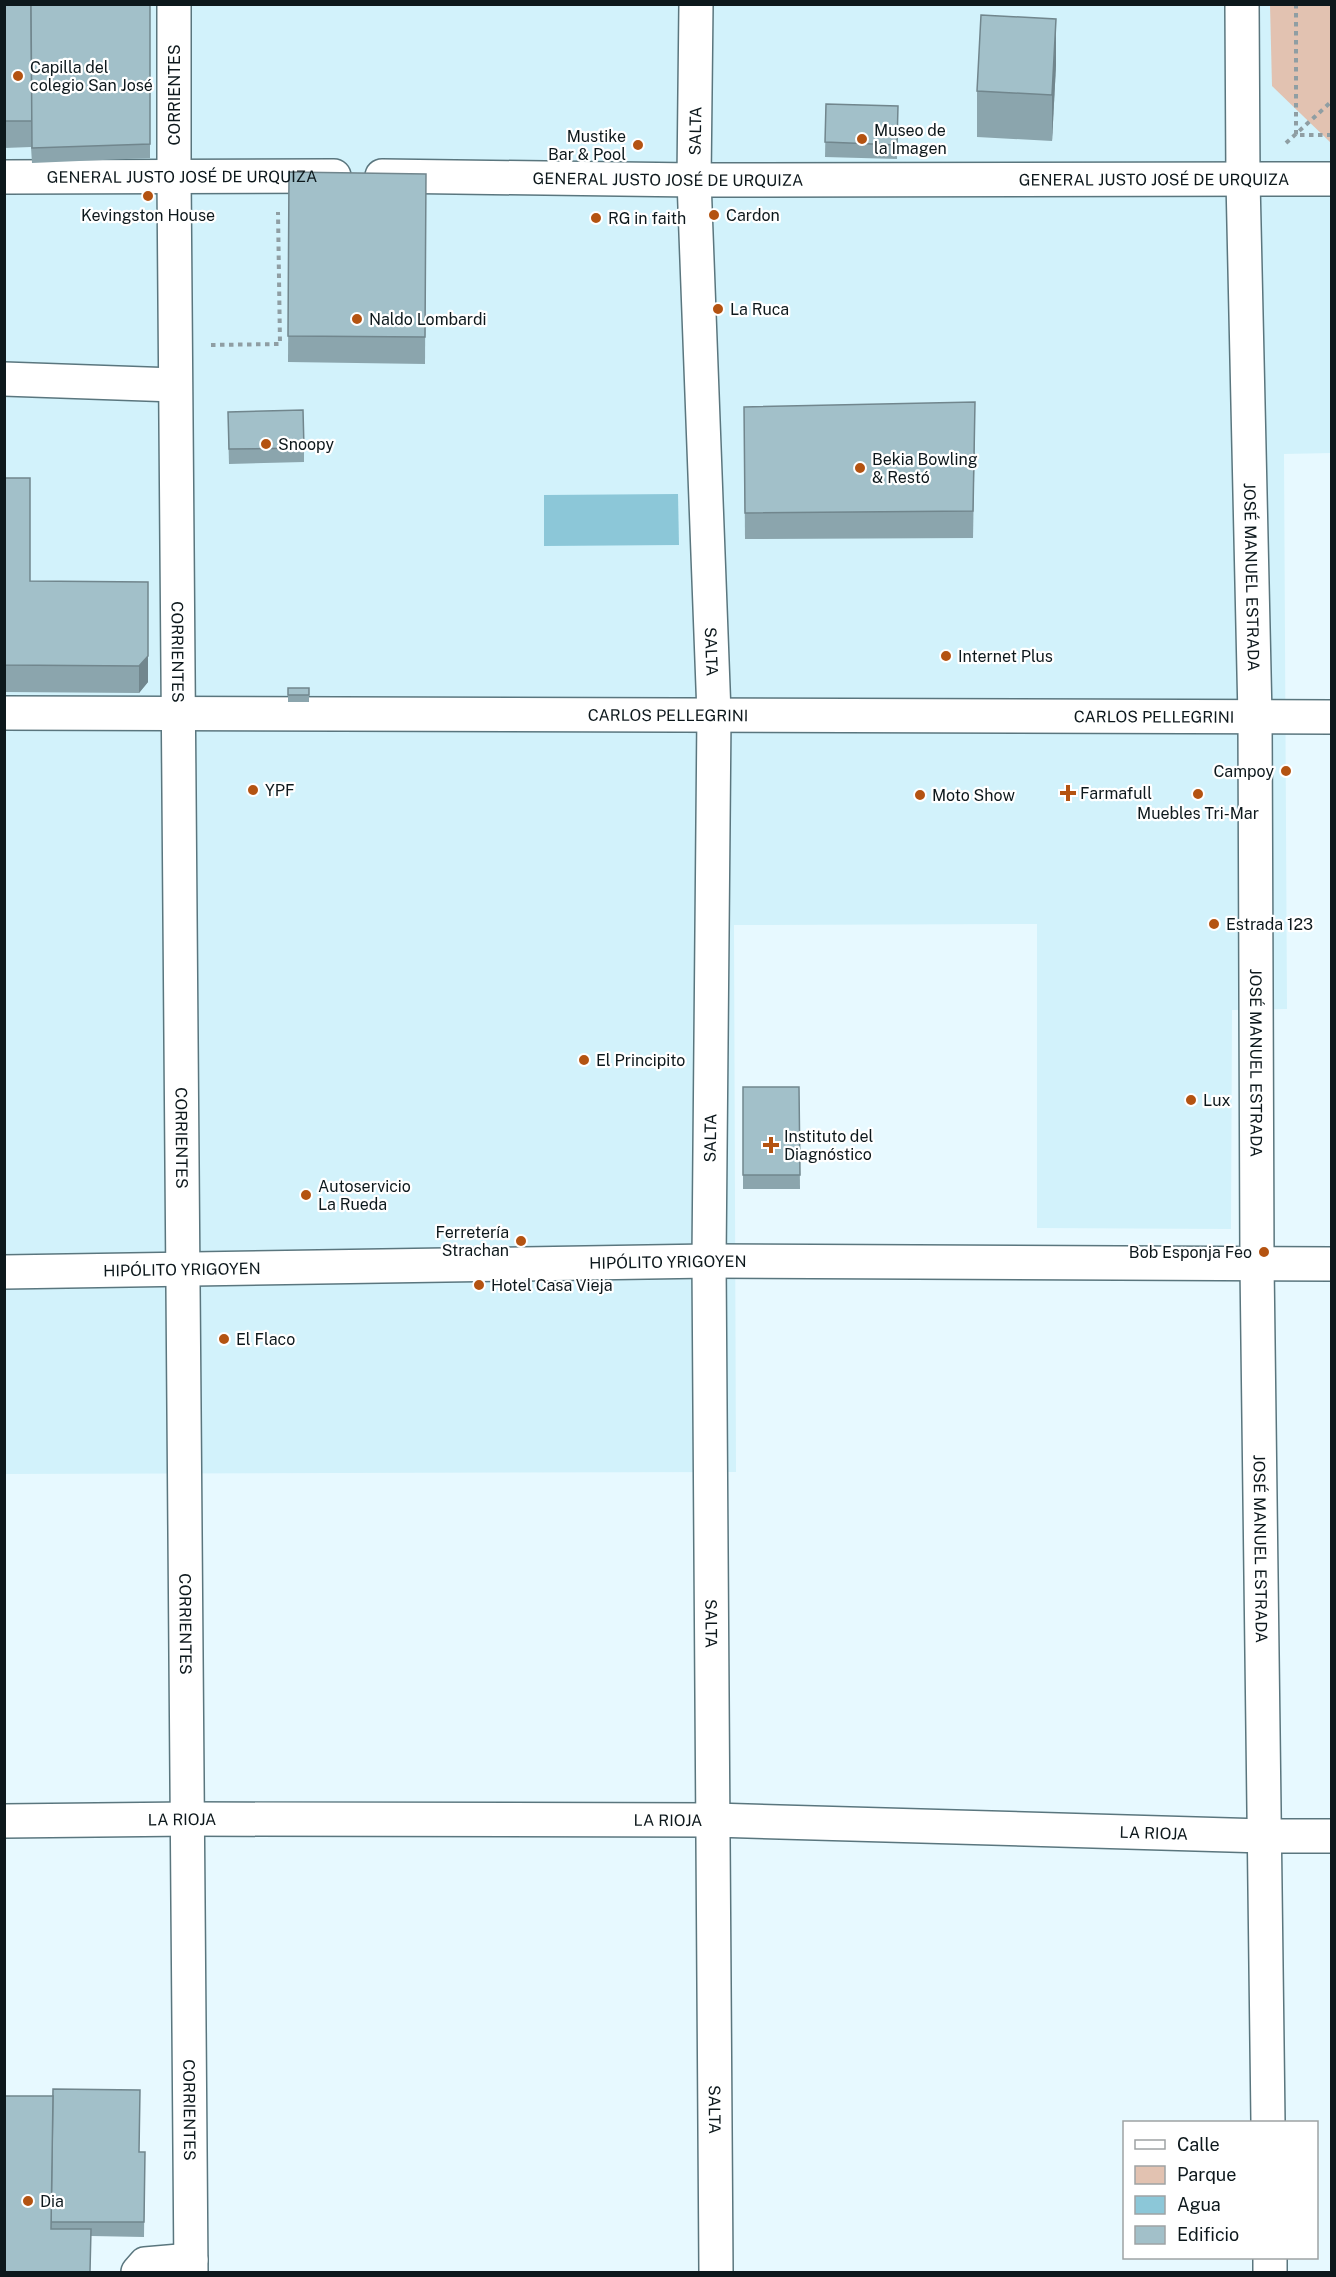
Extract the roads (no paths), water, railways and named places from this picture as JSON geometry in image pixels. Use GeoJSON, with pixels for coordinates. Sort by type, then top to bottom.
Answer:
{"type":"FeatureCollection","features":[{"type":"Feature","properties":{"kind":"street","name":"CORRIENTES"},"geometry":{"type":"LineString","coordinates":[[174,4],[175,385],[189,1819],[191,2266]]}},
{"type":"Feature","properties":{"kind":"street","name":"SALTA"},"geometry":{"type":"LineString","coordinates":[[696,4],[694,180],[714,714],[709,1261],[716,2272]]}},
{"type":"Feature","properties":{"kind":"street","name":"JOSÉ MANUEL ESTRADA"},"geometry":{"type":"LineString","coordinates":[[1242,4],[1243,180],[1255,717],[1257,1264],[1268,2121]]}},
{"type":"Feature","properties":{"kind":"street","name":"GENERAL JUSTO JOSÉ DE URQUIZA"},"geometry":{"type":"LineString","coordinates":[[4,177],[277,175],[694,180],[1332,179]]}},
{"type":"Feature","properties":{"kind":"street"},"geometry":{"type":"LineString","coordinates":[[4,380],[175,385]]}},
{"type":"Feature","properties":{"kind":"street","name":"CARLOS PELLEGRINI"},"geometry":{"type":"LineString","coordinates":[[4,713],[1332,717]]}},
{"type":"Feature","properties":{"kind":"street","name":"HIPÓLITO YRIGOYEN"},"geometry":{"type":"LineString","coordinates":[[4,1272],[709,1261],[1332,1264]]}},
{"type":"Feature","properties":{"kind":"street","name":"LA RIOJA"},"geometry":{"type":"LineString","coordinates":[[4,1821],[189,1819],[714,1821],[1332,1836]]}},
{"type":"Feature","properties":{"kind":"street"},"geometry":{"type":"LineString","coordinates":[[138,2272],[145,2264],[191,2266]]}},
{"type":"Feature","properties":{"kind":"water"},"geometry":{"type":"Polygon","coordinates":[[[678,494],[679,545],[544,546],[544,495],[678,494]]]}},
{"type":"Feature","properties":{"kind":"place","name":"Capilla del colegio San José"},"geometry":{"type":"Point","coordinates":[18,76]}},
{"type":"Feature","properties":{"kind":"place","name":"Museo de la Imagen"},"geometry":{"type":"Point","coordinates":[862,139]}},
{"type":"Feature","properties":{"kind":"place","name":"Mustike Bar & Pool"},"geometry":{"type":"Point","coordinates":[638,145]}},
{"type":"Feature","properties":{"kind":"place","name":"Kevingston House"},"geometry":{"type":"Point","coordinates":[148,196]}},
{"type":"Feature","properties":{"kind":"place","name":"Cardon"},"geometry":{"type":"Point","coordinates":[714,215]}},
{"type":"Feature","properties":{"kind":"place","name":"RG in faith"},"geometry":{"type":"Point","coordinates":[596,218]}},
{"type":"Feature","properties":{"kind":"place","name":"La Ruca"},"geometry":{"type":"Point","coordinates":[718,309]}},
{"type":"Feature","properties":{"kind":"place","name":"Naldo Lombardi"},"geometry":{"type":"Point","coordinates":[357,319]}},
{"type":"Feature","properties":{"kind":"place","name":"Snoopy"},"geometry":{"type":"Point","coordinates":[266,444]}},
{"type":"Feature","properties":{"kind":"place","name":"Bekia Bowling & Restó"},"geometry":{"type":"Point","coordinates":[860,468]}},
{"type":"Feature","properties":{"kind":"place","name":"Internet Plus"},"geometry":{"type":"Point","coordinates":[946,656]}},
{"type":"Feature","properties":{"kind":"place","name":"Campoy"},"geometry":{"type":"Point","coordinates":[1286,771]}},
{"type":"Feature","properties":{"kind":"place","name":"YPF"},"geometry":{"type":"Point","coordinates":[253,790]}},
{"type":"Feature","properties":{"kind":"place","name":"Farmafull"},"geometry":{"type":"Point","coordinates":[1068,793]}},
{"type":"Feature","properties":{"kind":"place","name":"Muebles Tri-Mar"},"geometry":{"type":"Point","coordinates":[1198,794]}},
{"type":"Feature","properties":{"kind":"place","name":"Moto Show"},"geometry":{"type":"Point","coordinates":[920,795]}},
{"type":"Feature","properties":{"kind":"place","name":"Estrada 123"},"geometry":{"type":"Point","coordinates":[1214,924]}},
{"type":"Feature","properties":{"kind":"place","name":"El Principito"},"geometry":{"type":"Point","coordinates":[584,1060]}},
{"type":"Feature","properties":{"kind":"place","name":"Lux"},"geometry":{"type":"Point","coordinates":[1191,1100]}},
{"type":"Feature","properties":{"kind":"place","name":"Instituto del Diagnóstico"},"geometry":{"type":"Point","coordinates":[771,1145]}},
{"type":"Feature","properties":{"kind":"place","name":"Autoservicio La Rueda"},"geometry":{"type":"Point","coordinates":[306,1195]}},
{"type":"Feature","properties":{"kind":"place","name":"Ferretería Strachan"},"geometry":{"type":"Point","coordinates":[521,1241]}},
{"type":"Feature","properties":{"kind":"place","name":"Bob Esponja Feo"},"geometry":{"type":"Point","coordinates":[1264,1252]}},
{"type":"Feature","properties":{"kind":"place","name":"Hotel Casa Vieja"},"geometry":{"type":"Point","coordinates":[479,1285]}},
{"type":"Feature","properties":{"kind":"place","name":"El Flaco"},"geometry":{"type":"Point","coordinates":[224,1339]}},
{"type":"Feature","properties":{"kind":"place","name":"Dia"},"geometry":{"type":"Point","coordinates":[28,2201]}}]}
